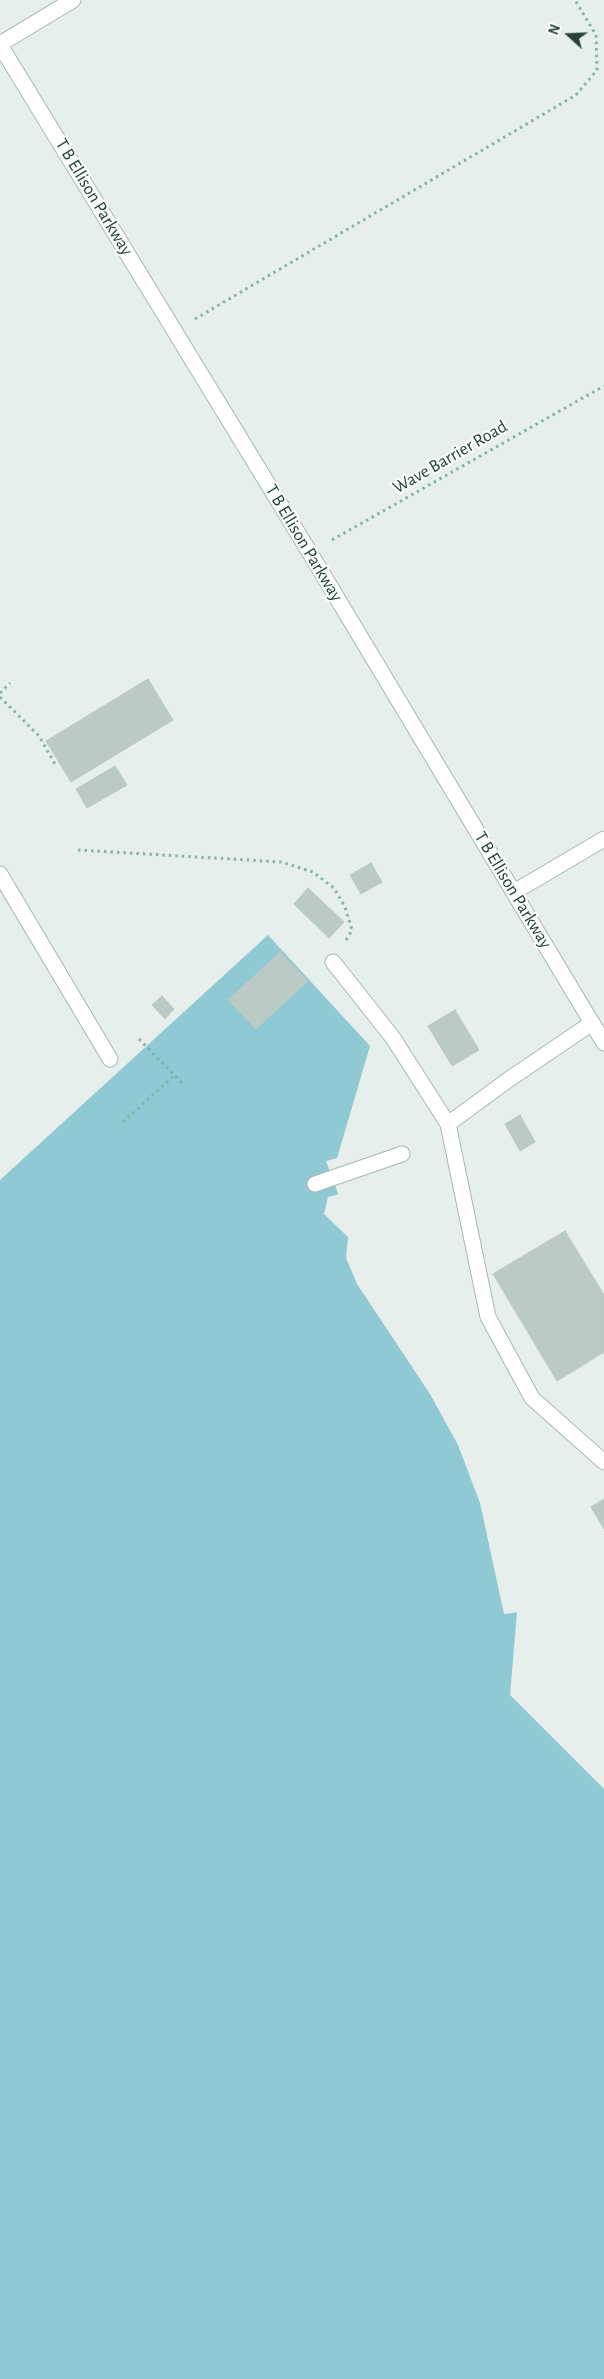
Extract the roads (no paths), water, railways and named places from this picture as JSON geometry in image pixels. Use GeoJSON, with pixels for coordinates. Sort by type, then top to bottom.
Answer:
{"type":"FeatureCollection","features":[{"type":"Feature","properties":{"kind":"street"},"geometry":{"type":"LineString","coordinates":[[0,45],[73,0]]}},
{"type":"Feature","properties":{"kind":"street","name":"T B Ellison Parkway"},"geometry":{"type":"LineString","coordinates":[[0,45],[310,553],[604,1043]]}},
{"type":"Feature","properties":{"kind":"street"},"geometry":{"type":"LineString","coordinates":[[514,892],[604,839]]}},
{"type":"Feature","properties":{"kind":"street"},"geometry":{"type":"LineString","coordinates":[[0,874],[110,1059]]}},
{"type":"Feature","properties":{"kind":"street"},"geometry":{"type":"LineString","coordinates":[[333,962],[393,1038],[448,1124],[488,1317],[532,1398],[604,1462]]}},
{"type":"Feature","properties":{"kind":"street"},"geometry":{"type":"LineString","coordinates":[[448,1124],[508,1080],[592,1023]]}},
{"type":"Feature","properties":{"kind":"street"},"geometry":{"type":"LineString","coordinates":[[315,1184],[402,1154]]}},
{"type":"Feature","properties":{"kind":"water"},"geometry":{"type":"Polygon","coordinates":[[[268,935],[370,1046],[337,1158],[326,1161],[353,1234],[386,1300],[471,1440],[517,1612],[510,1695],[604,1789],[604,2379],[0,2379],[0,1180],[268,935]]]}}]}
